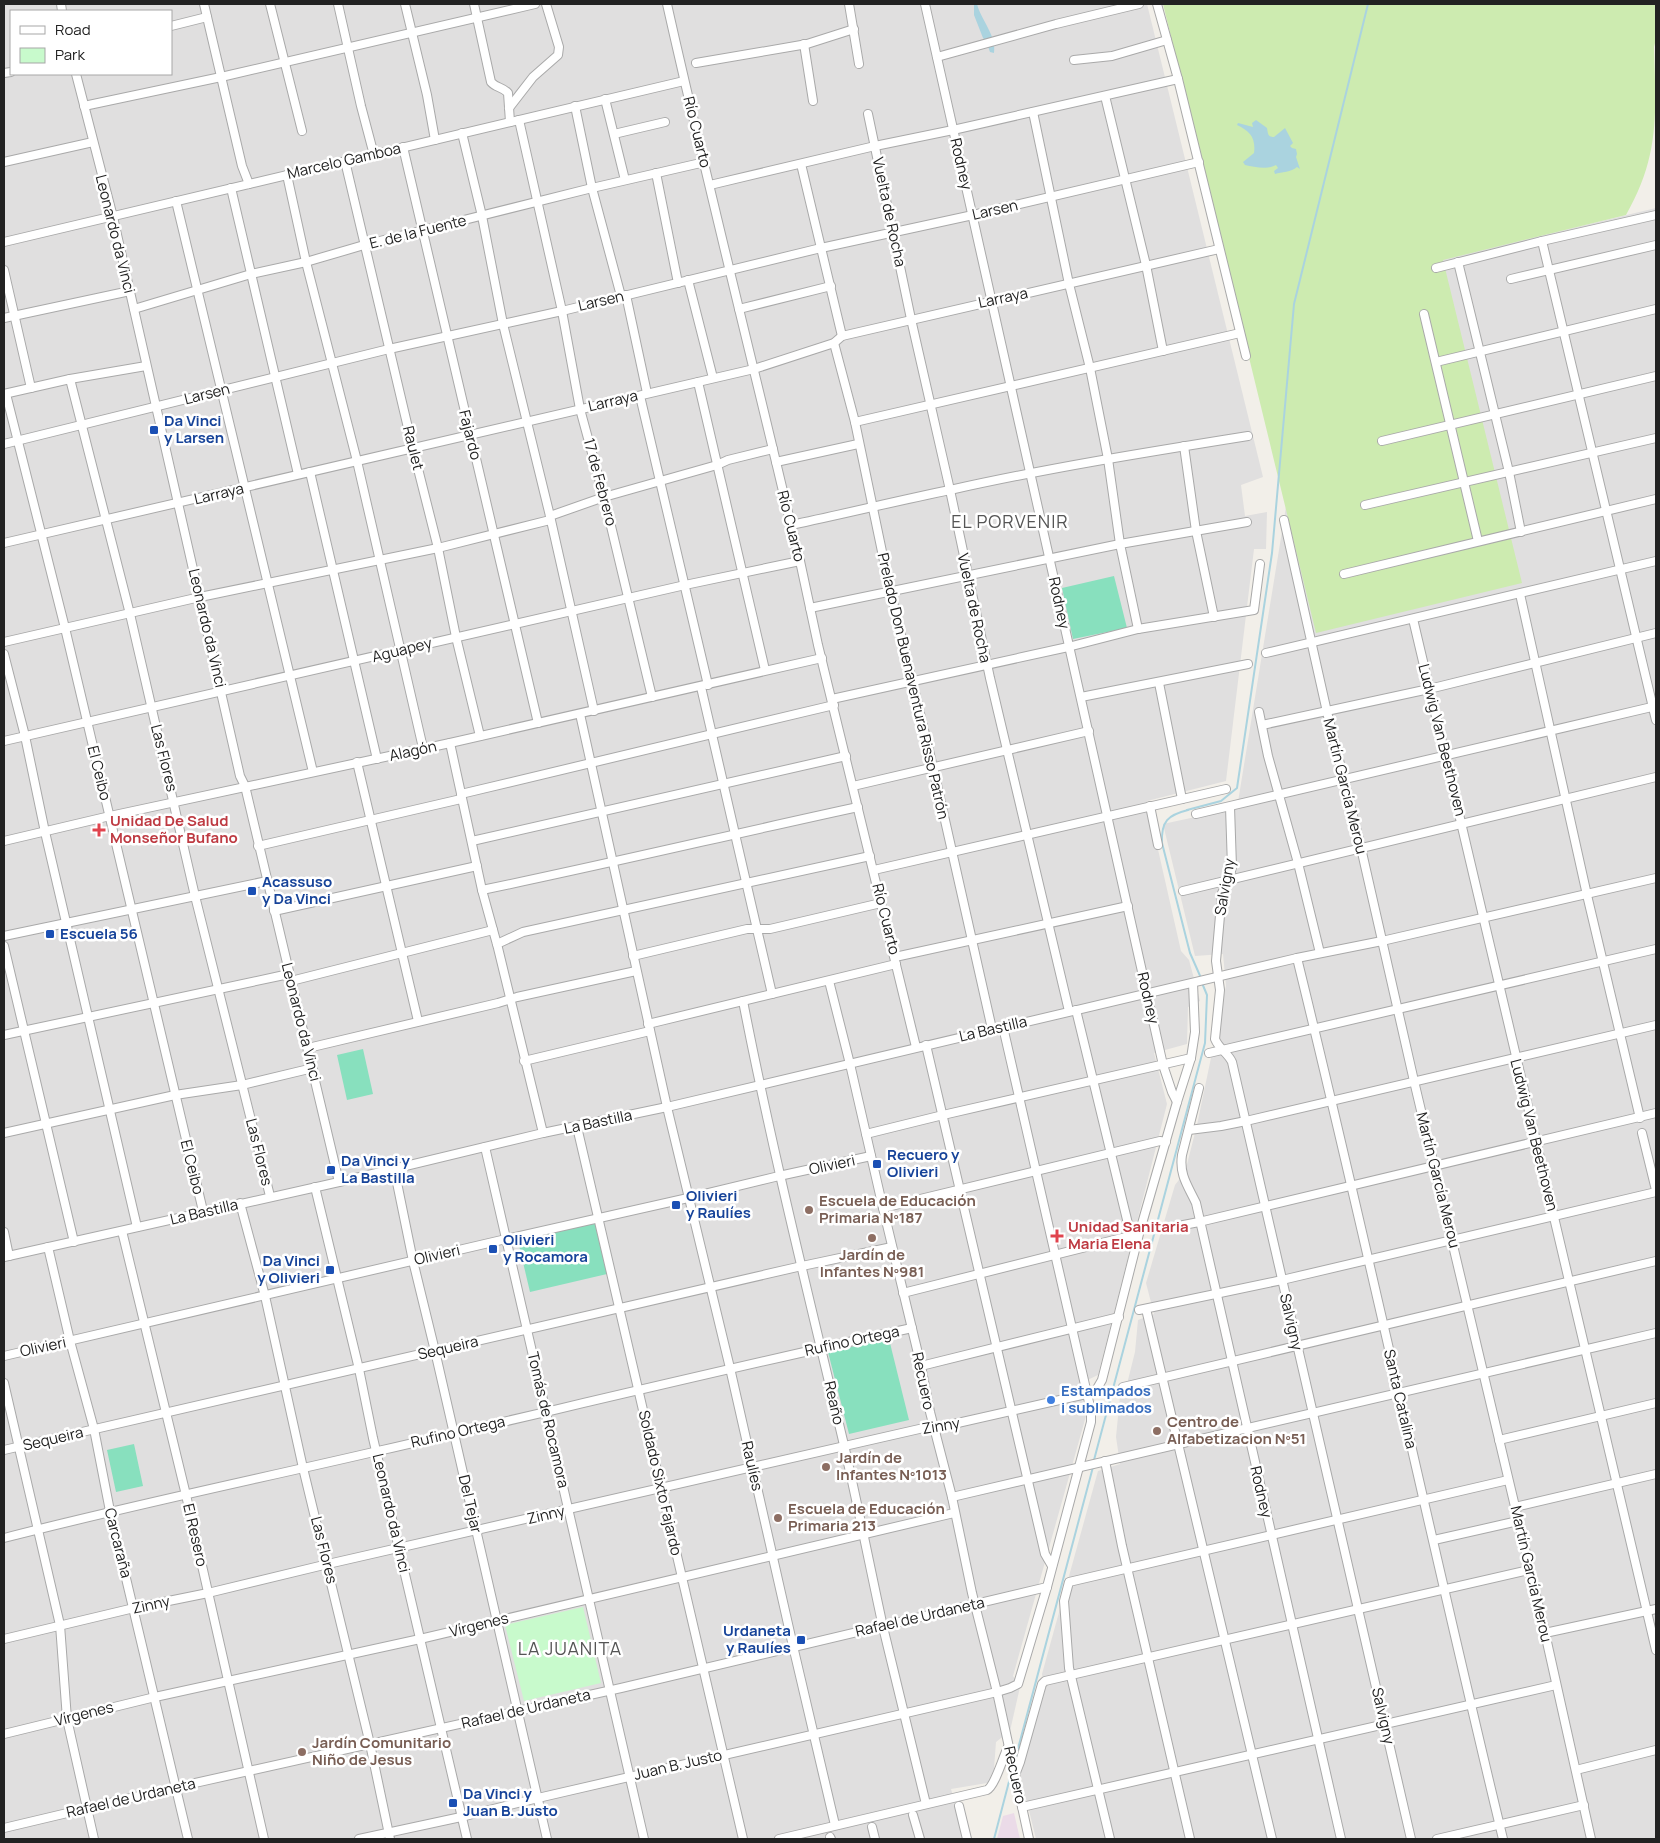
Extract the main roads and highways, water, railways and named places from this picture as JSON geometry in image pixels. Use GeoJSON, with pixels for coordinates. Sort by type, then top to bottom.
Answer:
{"type":"FeatureCollection","features":[{"type":"Feature","properties":{"kind":"water"},"geometry":{"type":"Polygon","coordinates":[[[974,4],[977,4],[991,34],[994,53],[990,52],[983,38],[974,15],[974,4]]]}},
{"type":"Feature","properties":{"kind":"water"},"geometry":{"type":"Polygon","coordinates":[[[1256,120],[1267,128],[1269,135],[1272,137],[1285,128],[1293,143],[1290,146],[1296,149],[1296,157],[1300,169],[1297,167],[1275,174],[1274,171],[1278,168],[1276,165],[1265,168],[1245,165],[1243,162],[1254,153],[1254,143],[1249,133],[1237,125],[1238,123],[1253,127],[1252,123],[1256,120]]]}},
{"type":"Feature","properties":{"kind":"waterway"},"geometry":{"type":"LineString","coordinates":[[1187,810],[1221,801],[1237,788],[1272,553],[1294,304],[1368,4]]}},
{"type":"Feature","properties":{"kind":"waterway"},"geometry":{"type":"LineString","coordinates":[[1188,810],[1175,814],[1167,820],[1163,829],[1162,843],[1190,953],[1201,978]]}},
{"type":"Feature","properties":{"kind":"waterway"},"geometry":{"type":"LineString","coordinates":[[1094,1460],[1205,1043],[1207,995],[1202,983]]}},
{"type":"Feature","properties":{"kind":"waterway"},"geometry":{"type":"LineString","coordinates":[[1015,1760],[1093,1467]]}},
{"type":"Feature","properties":{"kind":"waterway"},"geometry":{"type":"LineString","coordinates":[[994,1839],[1011,1774]]}},
{"type":"Feature","properties":{"kind":"place","name":"Da Vinci y Larsen"},"geometry":{"type":"Point","coordinates":[154,430]}},
{"type":"Feature","properties":{"kind":"place","name":"Unidad De Salud Monseñor Bufano"},"geometry":{"type":"Point","coordinates":[99,830]}},
{"type":"Feature","properties":{"kind":"place","name":"Acassuso y Da Vinci"},"geometry":{"type":"Point","coordinates":[252,891]}},
{"type":"Feature","properties":{"kind":"place","name":"Escuela 56"},"geometry":{"type":"Point","coordinates":[50,934]}},
{"type":"Feature","properties":{"kind":"place","name":"Recuero y Olivieri"},"geometry":{"type":"Point","coordinates":[877,1164]}},
{"type":"Feature","properties":{"kind":"place","name":"Da Vinci y La Bastilla"},"geometry":{"type":"Point","coordinates":[331,1170]}},
{"type":"Feature","properties":{"kind":"place","name":"Olivieri y Raulíes"},"geometry":{"type":"Point","coordinates":[676,1205]}},
{"type":"Feature","properties":{"kind":"place","name":"Escuela de Educación Primaria Nº187"},"geometry":{"type":"Point","coordinates":[809,1210]}},
{"type":"Feature","properties":{"kind":"place","name":"Unidad Sanitaria Maria Elena"},"geometry":{"type":"Point","coordinates":[1057,1236]}},
{"type":"Feature","properties":{"kind":"place","name":"Jardín de Infantes Nº981"},"geometry":{"type":"Point","coordinates":[872,1238]}},
{"type":"Feature","properties":{"kind":"place","name":"Olivieri y Rocamora"},"geometry":{"type":"Point","coordinates":[493,1249]}},
{"type":"Feature","properties":{"kind":"place","name":"Da Vinci y Olivieri"},"geometry":{"type":"Point","coordinates":[330,1270]}},
{"type":"Feature","properties":{"kind":"place","name":"Estampados i sublimados"},"geometry":{"type":"Point","coordinates":[1051,1400]}},
{"type":"Feature","properties":{"kind":"place","name":"Centro de Alfabetizacion Nº51"},"geometry":{"type":"Point","coordinates":[1157,1431]}},
{"type":"Feature","properties":{"kind":"place","name":"Jardín de Infantes Nº1013"},"geometry":{"type":"Point","coordinates":[826,1467]}},
{"type":"Feature","properties":{"kind":"place","name":"Escuela de Educación Primaria 213"},"geometry":{"type":"Point","coordinates":[778,1518]}},
{"type":"Feature","properties":{"kind":"place","name":"Urdaneta y Raulíes"},"geometry":{"type":"Point","coordinates":[801,1640]}},
{"type":"Feature","properties":{"kind":"place","name":"Jardín Comunitario Niño de Jesus"},"geometry":{"type":"Point","coordinates":[302,1752]}},
{"type":"Feature","properties":{"kind":"place","name":"Da Vinci y Juan B. Justo"},"geometry":{"type":"Point","coordinates":[453,1803]}},
{"type":"Feature","properties":{"kind":"district","name":"EL PORVENIR"},"geometry":{"type":"Point","coordinates":[1010,522]}},
{"type":"Feature","properties":{"kind":"district","name":"LA JUANITA"},"geometry":{"type":"Point","coordinates":[570,1649]}}]}
